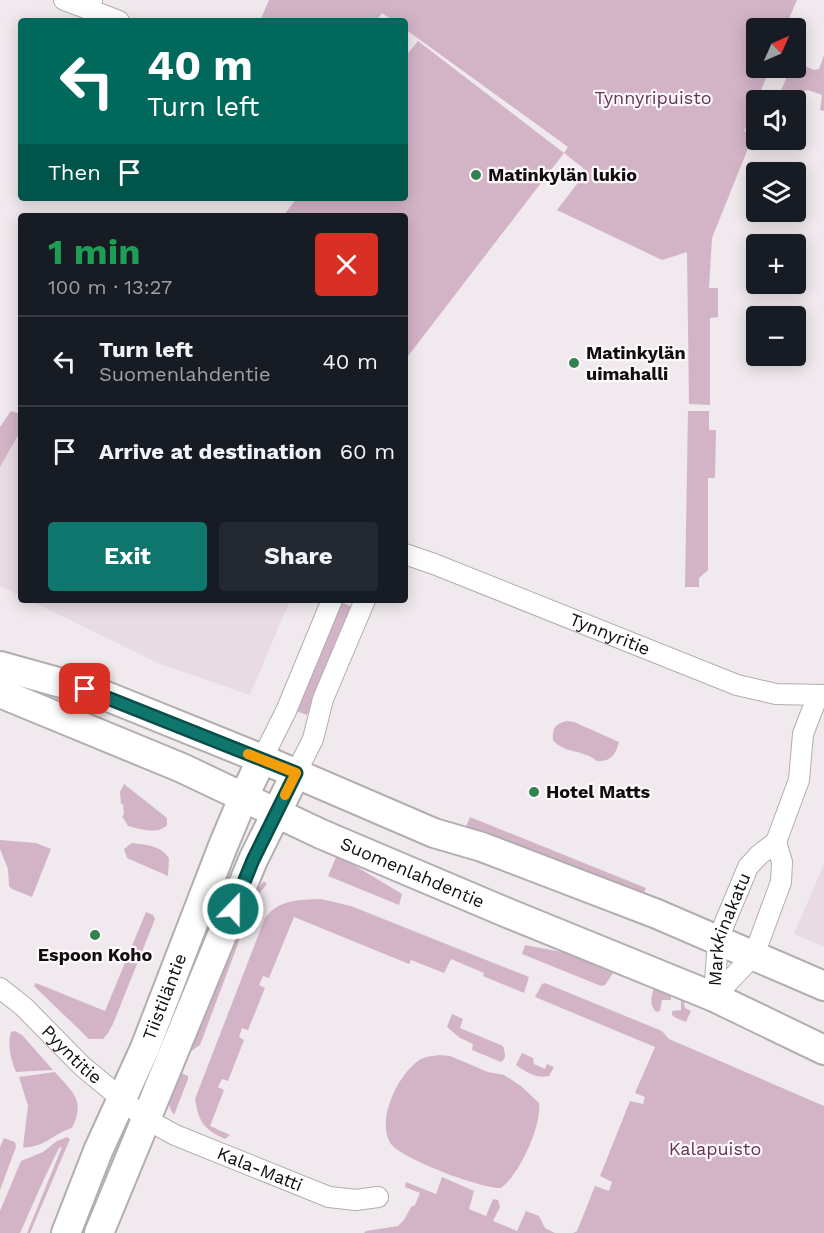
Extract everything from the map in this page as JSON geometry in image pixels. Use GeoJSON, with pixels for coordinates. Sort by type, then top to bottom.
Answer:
{"type":"FeatureCollection","features":[{"type":"Feature","properties":{"kind":"main road"},"geometry":{"type":"LineString","coordinates":[[0,666],[102,694],[296,773],[434,833],[482,847],[718,939],[824,986]]}},
{"type":"Feature","properties":{"kind":"main road","name":"Suomenlahdentie"},"geometry":{"type":"LineString","coordinates":[[0,693],[244,796],[321,834],[714,997],[824,1050]]}},
{"type":"Feature","properties":{"kind":"main road","name":"Tiistiläntie"},"geometry":{"type":"LineString","coordinates":[[66,1233],[98,1151],[145,1048],[244,796],[262,759]]}},
{"type":"Feature","properties":{"kind":"main road","name":"Tiistiläntie"},"geometry":{"type":"LineString","coordinates":[[99,1233],[253,860],[296,773]]}},
{"type":"Feature","properties":{"kind":"street"},"geometry":{"type":"LineString","coordinates":[[64,0],[90,5],[114,18]]}},
{"type":"Feature","properties":{"kind":"street","name":"Tynnyritie"},"geometry":{"type":"LineString","coordinates":[[408,555],[737,685],[776,694],[821,695]]}},
{"type":"Feature","properties":{"kind":"street"},"geometry":{"type":"LineString","coordinates":[[262,759],[286,711],[331,603]]}},
{"type":"Feature","properties":{"kind":"street"},"geometry":{"type":"LineString","coordinates":[[296,773],[313,739],[323,699],[364,603]]}},
{"type":"Feature","properties":{"kind":"street","name":"Markkinakatu"},"geometry":{"type":"LineString","coordinates":[[714,997],[718,939],[748,867],[776,842],[799,780],[803,734],[821,695]]}},
{"type":"Feature","properties":{"kind":"street","name":"Markkinakatu"},"geometry":{"type":"LineString","coordinates":[[714,997],[754,955],[781,882],[782,862],[776,842]]}},
{"type":"Feature","properties":{"kind":"street","name":"Pyyntitie"},"geometry":{"type":"LineString","coordinates":[[0,988],[24,1006],[82,1066],[146,1119]]}},
{"type":"Feature","properties":{"kind":"street","name":"Kala-Matti"},"geometry":{"type":"LineString","coordinates":[[146,1119],[175,1135],[329,1197],[356,1200],[378,1197]]}},
{"type":"Feature","properties":{"kind":"shaded area"},"geometry":{"type":"Polygon","coordinates":[[[18,435],[18,595],[0,586],[0,467],[18,435]]]}},
{"type":"Feature","properties":{"kind":"shaded area"},"geometry":{"type":"Polygon","coordinates":[[[35,603],[289,603],[250,695],[160,664],[35,603]]]}},
{"type":"Feature","properties":{"kind":"shaded area"},"geometry":{"type":"Polygon","coordinates":[[[824,864],[824,947],[794,934],[824,864]]]}},
{"type":"Feature","properties":{"kind":"green space","name":"Tynnyripuisto"},"geometry":{"type":"Polygon","coordinates":[[[269,0],[797,0],[789,18],[746,18],[746,78],[766,78],[761,90],[746,90],[744,132],[746,131],[747,150],[712,238],[709,288],[718,288],[718,317],[710,318],[710,405],[689,404],[687,252],[662,260],[557,210],[587,171],[564,153],[568,147],[408,31],[408,18],[390,18],[382,13],[378,18],[261,18],[269,0]]]}},
{"type":"Feature","properties":{"kind":"green space","name":"Matinkylän lukio"},"geometry":{"type":"Polygon","coordinates":[[[418,41],[564,153],[408,356],[408,213],[285,213],[295,201],[408,201],[408,53],[418,41]]]}},
{"type":"Feature","properties":{"kind":"green space"},"geometry":{"type":"Polygon","coordinates":[[[824,55],[824,111],[820,110],[822,95],[808,90],[781,90],[786,78],[806,78],[806,67],[814,70],[819,69],[824,55]]]}},
{"type":"Feature","properties":{"kind":"green space"},"geometry":{"type":"Polygon","coordinates":[[[11,411],[18,413],[18,435],[0,467],[0,427],[11,411]]]}},
{"type":"Feature","properties":{"kind":"green space"},"geometry":{"type":"Polygon","coordinates":[[[688,411],[709,411],[709,430],[716,430],[715,478],[708,478],[708,570],[699,578],[699,587],[685,587],[688,411]]]}},
{"type":"Feature","properties":{"kind":"green space"},"geometry":{"type":"Polygon","coordinates":[[[340,604],[350,606],[350,610],[307,715],[296,711],[340,604]]]}},
{"type":"Feature","properties":{"kind":"green space"},"geometry":{"type":"Polygon","coordinates":[[[567,721],[619,742],[614,754],[609,759],[597,761],[557,744],[553,740],[554,729],[560,723],[567,721]]]}},
{"type":"Feature","properties":{"kind":"green space"},"geometry":{"type":"Polygon","coordinates":[[[124,784],[167,818],[167,825],[154,831],[128,826],[122,816],[124,815],[120,792],[124,784]]]}},
{"type":"Feature","properties":{"kind":"green space"},"geometry":{"type":"Polygon","coordinates":[[[470,817],[646,888],[642,897],[465,829],[470,817]]]}},
{"type":"Feature","properties":{"kind":"green space"},"geometry":{"type":"Polygon","coordinates":[[[0,840],[36,843],[51,849],[32,897],[9,886],[8,869],[0,849],[0,840]]]}},
{"type":"Feature","properties":{"kind":"green space"},"geometry":{"type":"Polygon","coordinates":[[[132,843],[153,846],[162,850],[169,858],[168,876],[127,858],[124,849],[132,843]]]}},
{"type":"Feature","properties":{"kind":"green space"},"geometry":{"type":"Polygon","coordinates":[[[337,855],[402,894],[399,905],[328,876],[337,855]]]}},
{"type":"Feature","properties":{"kind":"green space"},"geometry":{"type":"Polygon","coordinates":[[[264,881],[267,884],[258,895],[247,920],[200,1045],[187,1054],[255,892],[264,881]]]}},
{"type":"Feature","properties":{"kind":"green space"},"geometry":{"type":"Polygon","coordinates":[[[321,899],[351,906],[529,977],[524,993],[483,976],[484,973],[451,959],[444,973],[411,960],[409,964],[294,917],[269,978],[263,976],[259,985],[265,988],[248,1030],[242,1028],[239,1037],[244,1040],[228,1081],[222,1079],[218,1087],[224,1090],[210,1126],[230,1135],[225,1139],[212,1132],[201,1120],[195,1099],[265,918],[283,904],[297,900],[321,899]]]}},
{"type":"Feature","properties":{"kind":"green space"},"geometry":{"type":"Polygon","coordinates":[[[146,912],[153,915],[155,919],[113,1024],[103,1039],[89,1039],[34,986],[36,983],[105,1011],[146,912]]]}},
{"type":"Feature","properties":{"kind":"green space"},"geometry":{"type":"Polygon","coordinates":[[[525,945],[572,954],[615,970],[605,985],[601,986],[522,954],[525,945]]]}},
{"type":"Feature","properties":{"kind":"green space","name":"Kalapuisto"},"geometry":{"type":"Polygon","coordinates":[[[545,983],[662,1031],[669,1039],[824,1106],[824,1233],[573,1233],[577,1231],[595,1186],[609,1191],[612,1182],[600,1176],[630,1101],[643,1104],[645,1097],[635,1093],[655,1047],[535,997],[542,984],[545,983]]]}},
{"type":"Feature","properties":{"kind":"green space"},"geometry":{"type":"Polygon","coordinates":[[[654,988],[683,997],[685,1008],[691,1011],[686,1022],[672,1015],[672,1011],[681,1010],[681,998],[678,996],[671,996],[671,1000],[662,1000],[660,1011],[656,1012],[651,1000],[654,988]]]}},
{"type":"Feature","properties":{"kind":"green space"},"geometry":{"type":"Polygon","coordinates":[[[452,1014],[463,1019],[460,1028],[503,1046],[504,1059],[501,1062],[472,1050],[473,1044],[460,1038],[447,1027],[452,1014]]]}},
{"type":"Feature","properties":{"kind":"green space"},"geometry":{"type":"Polygon","coordinates":[[[15,1031],[22,1035],[53,1070],[16,1072],[10,1047],[11,1032],[15,1031]]]}},
{"type":"Feature","properties":{"kind":"green space"},"geometry":{"type":"Polygon","coordinates":[[[522,1053],[533,1058],[534,1064],[545,1069],[547,1064],[554,1067],[549,1076],[536,1076],[516,1065],[522,1053]]]}},
{"type":"Feature","properties":{"kind":"green space"},"geometry":{"type":"Polygon","coordinates":[[[439,1055],[450,1056],[488,1072],[504,1075],[521,1086],[539,1103],[537,1124],[528,1149],[515,1172],[501,1188],[477,1184],[443,1172],[410,1157],[391,1144],[386,1122],[392,1097],[398,1085],[405,1074],[421,1059],[439,1055]]]}},
{"type":"Feature","properties":{"kind":"green space"},"geometry":{"type":"Polygon","coordinates":[[[175,1070],[188,1076],[188,1079],[174,1115],[168,1098],[175,1070]]]}},
{"type":"Feature","properties":{"kind":"green space"},"geometry":{"type":"Polygon","coordinates":[[[55,1072],[76,1097],[78,1110],[72,1128],[37,1146],[23,1147],[28,1106],[19,1077],[55,1072]]]}},
{"type":"Feature","properties":{"kind":"green space"},"geometry":{"type":"Polygon","coordinates":[[[67,1137],[70,1139],[30,1233],[27,1233],[62,1147],[59,1148],[20,1233],[0,1233],[0,1211],[21,1161],[43,1152],[57,1141],[67,1137]]]}},
{"type":"Feature","properties":{"kind":"green space"},"geometry":{"type":"Polygon","coordinates":[[[4,1138],[15,1142],[16,1147],[0,1190],[0,1147],[4,1138]]]}},
{"type":"Feature","properties":{"kind":"green space"},"geometry":{"type":"Polygon","coordinates":[[[442,1177],[474,1191],[469,1209],[486,1216],[493,1199],[498,1200],[500,1207],[493,1221],[517,1231],[526,1211],[539,1216],[545,1228],[555,1233],[364,1233],[398,1226],[404,1220],[411,1207],[415,1205],[420,1193],[405,1187],[406,1182],[436,1194],[442,1177]]]}},
{"type":"Feature","properties":{"kind":"slow traffic"},"geometry":{"type":"LineString","coordinates":[[248,754],[296,773],[285,795]]}},
{"type":"Feature","properties":{"kind":"place","name":"Matinkylän lukio"},"geometry":{"type":"Point","coordinates":[476,175]}},
{"type":"Feature","properties":{"kind":"place","name":"Matinkylän uimahalli"},"geometry":{"type":"Point","coordinates":[574,363]}},
{"type":"Feature","properties":{"kind":"place","name":"Hotel Matts"},"geometry":{"type":"Point","coordinates":[534,792]}},
{"type":"Feature","properties":{"kind":"place","name":"Espoon Koho"},"geometry":{"type":"Point","coordinates":[95,935]}},
{"type":"Feature","properties":{"kind":"route"},"geometry":{"type":"LineString","coordinates":[[85,689],[296,773],[253,860],[233,909]]}}]}
